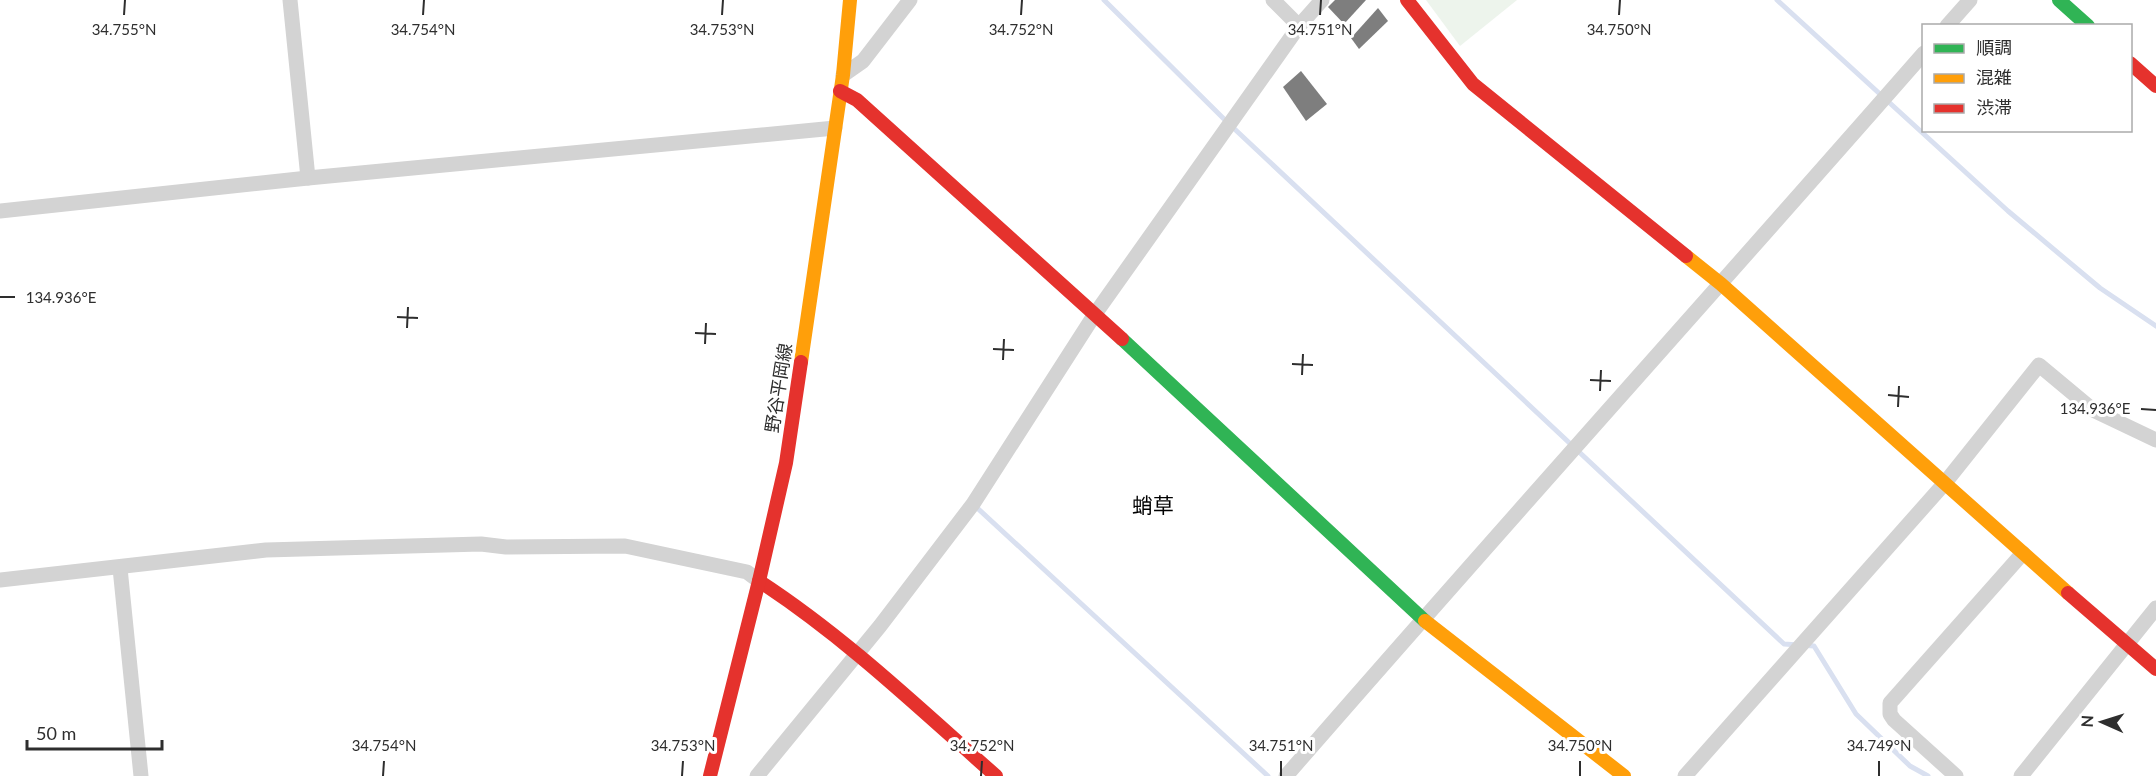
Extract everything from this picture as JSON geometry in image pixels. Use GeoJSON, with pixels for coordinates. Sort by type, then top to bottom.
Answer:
{"type":"FeatureCollection","features":[{"type":"Feature","properties":{"kind":"street"},"geometry":{"type":"LineString","coordinates":[[290,0],[308,178]]}},
{"type":"Feature","properties":{"kind":"street","name":"野谷平岡線"},"geometry":{"type":"LineString","coordinates":[[710,776],[786,463],[843,75],[850,0]]}},
{"type":"Feature","properties":{"kind":"street"},"geometry":{"type":"LineString","coordinates":[[843,75],[862,61],[910,0]]}},
{"type":"Feature","properties":{"kind":"street"},"geometry":{"type":"LineString","coordinates":[[1273,0],[1299,26]]}},
{"type":"Feature","properties":{"kind":"street"},"geometry":{"type":"LineString","coordinates":[[757,776],[880,626],[973,504],[1095,314],[1299,26],[1322,0]]}},
{"type":"Feature","properties":{"kind":"street"},"geometry":{"type":"LineString","coordinates":[[1407,0],[1473,84],[1721,284],[1944,484],[2156,669]]}},
{"type":"Feature","properties":{"kind":"street"},"geometry":{"type":"LineString","coordinates":[[1949,24],[1970,0]]}},
{"type":"Feature","properties":{"kind":"street"},"geometry":{"type":"LineString","coordinates":[[2059,0],[2086,24]]}},
{"type":"Feature","properties":{"kind":"street"},"geometry":{"type":"LineString","coordinates":[[1286,776],[1922,54]]}},
{"type":"Feature","properties":{"kind":"street"},"geometry":{"type":"LineString","coordinates":[[2132,65],[2156,86]]}},
{"type":"Feature","properties":{"kind":"street"},"geometry":{"type":"LineString","coordinates":[[840,91],[857,100],[1095,314],[1422,619],[1624,776]]}},
{"type":"Feature","properties":{"kind":"street"},"geometry":{"type":"LineString","coordinates":[[0,211],[308,178],[835,128]]}},
{"type":"Feature","properties":{"kind":"street"},"geometry":{"type":"LineString","coordinates":[[1685,776],[1944,484],[2039,365],[2093,410],[2156,440]]}},
{"type":"Feature","properties":{"kind":"street"},"geometry":{"type":"LineString","coordinates":[[0,580],[272,550],[481,544],[506,547],[625,546],[747,572],[786,597],[857,653],[996,776]]}},
{"type":"Feature","properties":{"kind":"street"},"geometry":{"type":"LineString","coordinates":[[1956,776],[1894,720],[1890,714],[1890,703],[2023,553]]}},
{"type":"Feature","properties":{"kind":"street"},"geometry":{"type":"LineString","coordinates":[[120,568],[141,776]]}},
{"type":"Feature","properties":{"kind":"street"},"geometry":{"type":"LineString","coordinates":[[2021,776],[2156,609]]}},
{"type":"Feature","properties":{"kind":"shaded area"},"geometry":{"type":"Polygon","coordinates":[[[1426,0],[1517,0],[1460,46],[1426,0]]]}},
{"type":"Feature","properties":{"kind":"building"},"geometry":{"type":"Polygon","coordinates":[[[1335,0],[1366,0],[1344,24],[1328,7],[1335,0]]]}},
{"type":"Feature","properties":{"kind":"building"},"geometry":{"type":"Polygon","coordinates":[[[1378,8],[1388,21],[1359,49],[1351,38],[1378,8]]]}},
{"type":"Feature","properties":{"kind":"building"},"geometry":{"type":"Polygon","coordinates":[[[1301,71],[1327,104],[1306,121],[1283,87],[1301,71]]]}},
{"type":"Feature","properties":{"kind":"waterway"},"geometry":{"type":"LineString","coordinates":[[1104,0],[1226,121],[1784,644],[1814,646],[1856,714],[1910,766],[1928,776]]}},
{"type":"Feature","properties":{"kind":"waterway"},"geometry":{"type":"LineString","coordinates":[[1777,0],[2008,211],[2100,288],[2156,326]]}},
{"type":"Feature","properties":{"kind":"waterway"},"geometry":{"type":"LineString","coordinates":[[974,505],[1268,776]]}},
{"type":"Feature","properties":{"kind":"traffic: fast"},"geometry":{"type":"LineString","coordinates":[[2059,0],[2086,24]]}},
{"type":"Feature","properties":{"kind":"traffic: fast"},"geometry":{"type":"LineString","coordinates":[[1122,339],[1425,621]]}},
{"type":"Feature","properties":{"kind":"traffic: slow"},"geometry":{"type":"LineString","coordinates":[[801,362],[843,75],[850,0]]}},
{"type":"Feature","properties":{"kind":"traffic: slow"},"geometry":{"type":"LineString","coordinates":[[1686,256],[1721,284],[2068,593]]}},
{"type":"Feature","properties":{"kind":"traffic: slow"},"geometry":{"type":"LineString","coordinates":[[1425,621],[1624,776]]}},
{"type":"Feature","properties":{"kind":"traffic: jam"},"geometry":{"type":"LineString","coordinates":[[1407,0],[1473,84],[1686,256]]}},
{"type":"Feature","properties":{"kind":"traffic: jam"},"geometry":{"type":"LineString","coordinates":[[2132,65],[2156,86]]}},
{"type":"Feature","properties":{"kind":"traffic: jam"},"geometry":{"type":"LineString","coordinates":[[840,91],[857,100],[1122,339]]}},
{"type":"Feature","properties":{"kind":"traffic: jam"},"geometry":{"type":"LineString","coordinates":[[710,776],[786,463],[801,362]]}},
{"type":"Feature","properties":{"kind":"traffic: jam"},"geometry":{"type":"LineString","coordinates":[[759,581],[851,649],[996,776]]}},
{"type":"Feature","properties":{"kind":"traffic: jam"},"geometry":{"type":"LineString","coordinates":[[2068,593],[2156,669]]}},
{"type":"Feature","properties":{"kind":"district","name":"蛸草"},"geometry":{"type":"Point","coordinates":[1153,506]}}]}
